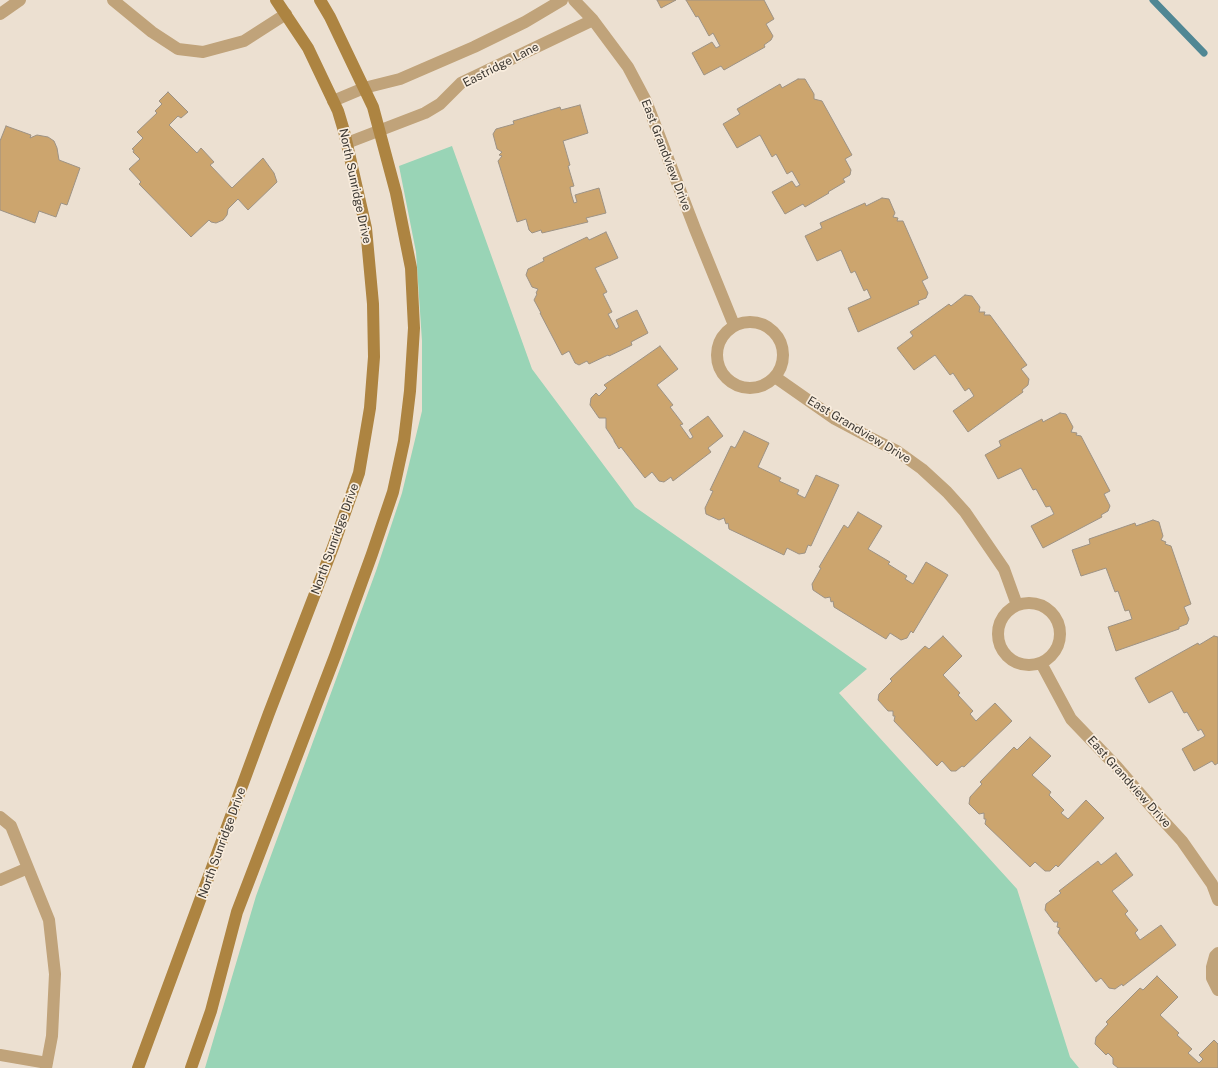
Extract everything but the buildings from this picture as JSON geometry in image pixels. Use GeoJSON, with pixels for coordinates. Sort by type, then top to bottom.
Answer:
{"type":"FeatureCollection","features":[{"type":"Feature","properties":{"kind":"street"},"geometry":{"type":"LineString","coordinates":[[0,14],[20,0]]}},
{"type":"Feature","properties":{"kind":"street"},"geometry":{"type":"LineString","coordinates":[[113,0],[152,32],[178,49],[203,52],[244,41],[286,14]]}},
{"type":"Feature","properties":{"kind":"street","name":"North Sunridge Drive"},"geometry":{"type":"LineString","coordinates":[[138,1068],[269,713],[334,548],[359,473],[370,408],[374,357],[373,312],[366,228],[347,143],[338,111],[308,48],[276,0]]}},
{"type":"Feature","properties":{"kind":"street"},"geometry":{"type":"LineString","coordinates":[[191,1068],[211,1011],[237,912],[335,656],[372,554],[393,492],[404,441],[410,391],[414,328],[411,268],[396,193],[373,107],[330,17],[320,0]]}},
{"type":"Feature","properties":{"kind":"street"},"geometry":{"type":"LineString","coordinates":[[333,101],[364,88],[400,79],[474,47],[525,22],[562,0]]}},
{"type":"Feature","properties":{"kind":"street","name":"East Grandview Drive"},"geometry":{"type":"LineString","coordinates":[[574,0],[592,20],[628,67],[646,101],[734,325]]}},
{"type":"Feature","properties":{"kind":"street","name":"Eastridge Lane"},"geometry":{"type":"LineString","coordinates":[[347,143],[425,113],[440,104],[461,83],[592,20]]}},
{"type":"Feature","properties":{"kind":"street"},"geometry":{"type":"LineString","coordinates":[[744,322],[764,324],[776,334],[783,348],[784,358],[781,368],[775,377],[766,384],[755,388],[744,388],[733,383],[724,376],[718,365],[716,354],[719,343],[725,333],[734,325],[744,322]]}},
{"type":"Feature","properties":{"kind":"street","name":"East Grandview Drive"},"geometry":{"type":"LineString","coordinates":[[775,377],[835,419],[897,451],[922,468],[966,512],[1004,569],[1017,605]]}},
{"type":"Feature","properties":{"kind":"street"},"geometry":{"type":"LineString","coordinates":[[1036,603],[1045,607],[1052,613],[1058,622],[1060,631],[1059,641],[1056,650],[1050,658],[1032,665],[1022,664],[1013,661],[1005,654],[1000,646],[998,627],[1008,610],[1017,605],[1036,603]]}},
{"type":"Feature","properties":{"kind":"street","name":"East Grandview Drive"},"geometry":{"type":"LineString","coordinates":[[1041,662],[1071,719],[1117,767],[1182,841],[1212,884],[1218,900]]}},
{"type":"Feature","properties":{"kind":"street"},"geometry":{"type":"LineString","coordinates":[[0,817],[11,826],[50,920],[55,974],[52,1036],[47,1066],[0,1055]]}},
{"type":"Feature","properties":{"kind":"street"},"geometry":{"type":"LineString","coordinates":[[0,880],[28,868]]}},
{"type":"Feature","properties":{"kind":"street"},"geometry":{"type":"LineString","coordinates":[[1218,952],[1215,956],[1212,967],[1212,978],[1218,990]]}},
{"type":"Feature","properties":{"kind":"green space"},"geometry":{"type":"Polygon","coordinates":[[[452,146],[532,369],[635,507],[867,669],[839,693],[1017,889],[1070,1057],[1079,1068],[205,1068],[256,896],[376,571],[402,493],[422,411],[422,341],[416,252],[399,166],[452,146]]]}},
{"type":"Feature","properties":{"kind":"waterway"},"geometry":{"type":"LineString","coordinates":[[1153,0],[1204,53]]}}]}
